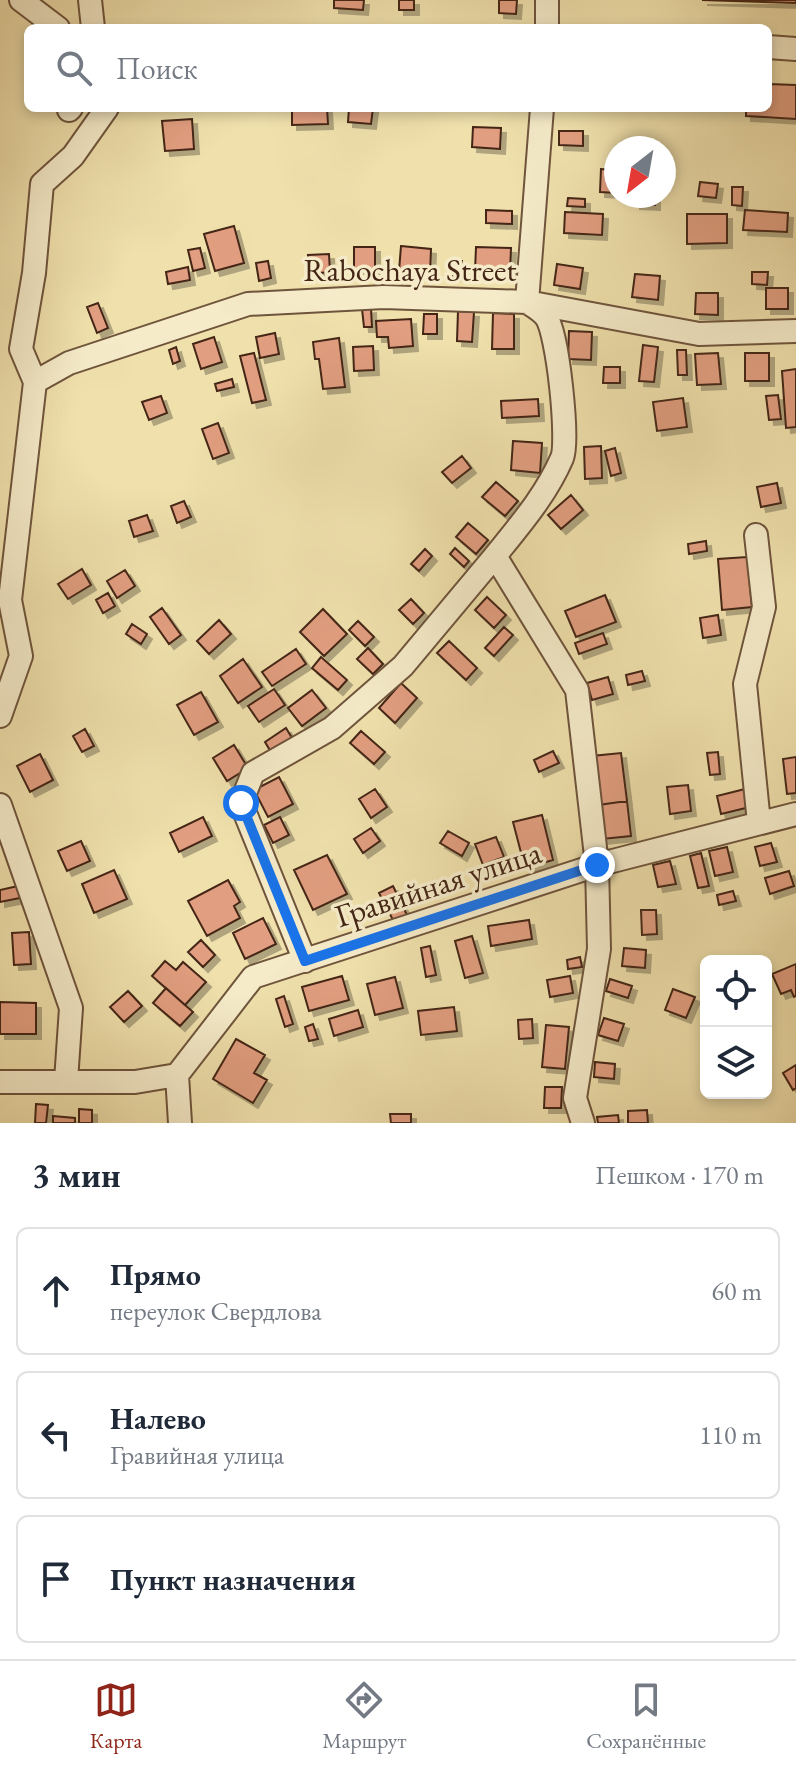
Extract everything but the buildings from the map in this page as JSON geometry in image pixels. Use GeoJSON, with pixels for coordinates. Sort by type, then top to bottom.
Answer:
{"type":"FeatureCollection","features":[{"type":"Feature","properties":{"kind":"street"},"geometry":{"type":"LineString","coordinates":[[21,0],[53,24]]}},
{"type":"Feature","properties":{"kind":"street"},"geometry":{"type":"LineString","coordinates":[[90,0],[93,24]]}},
{"type":"Feature","properties":{"kind":"street"},"geometry":{"type":"LineString","coordinates":[[547,0],[547,24]]}},
{"type":"Feature","properties":{"kind":"street"},"geometry":{"type":"LineString","coordinates":[[772,47],[796,49]]}},
{"type":"Feature","properties":{"kind":"street"},"geometry":{"type":"LineString","coordinates":[[0,716],[21,656],[10,600],[35,382],[21,349],[34,273],[42,184],[73,156],[104,112]]}},
{"type":"Feature","properties":{"kind":"street"},"geometry":{"type":"LineString","coordinates":[[305,961],[241,803],[253,773],[332,728],[403,666],[542,498],[564,454],[555,339],[546,317],[527,302],[542,112]]}},
{"type":"Feature","properties":{"kind":"street","name":"Rabochaya Street"},"geometry":{"type":"LineString","coordinates":[[35,382],[69,363],[248,304],[384,297],[527,302],[699,334],[796,331]]}},
{"type":"Feature","properties":{"kind":"street"},"geometry":{"type":"LineString","coordinates":[[756,535],[764,607],[745,684],[759,823]]}},
{"type":"Feature","properties":{"kind":"street"},"geometry":{"type":"LineString","coordinates":[[495,556],[577,690],[597,865],[599,949],[575,1098],[583,1123]]}},
{"type":"Feature","properties":{"kind":"street"},"geometry":{"type":"LineString","coordinates":[[0,805],[71,1008],[66,1081]]}},
{"type":"Feature","properties":{"kind":"street","name":"Гравийная улица"},"geometry":{"type":"LineString","coordinates":[[177,1075],[253,977],[597,865],[796,814]]}},
{"type":"Feature","properties":{"kind":"street"},"geometry":{"type":"LineString","coordinates":[[0,1082],[135,1082],[177,1075],[180,1123]]}},
{"type":"Feature","properties":{"kind":"route"},"geometry":{"type":"LineString","coordinates":[[241,803],[305,961],[597,865]]}}]}
